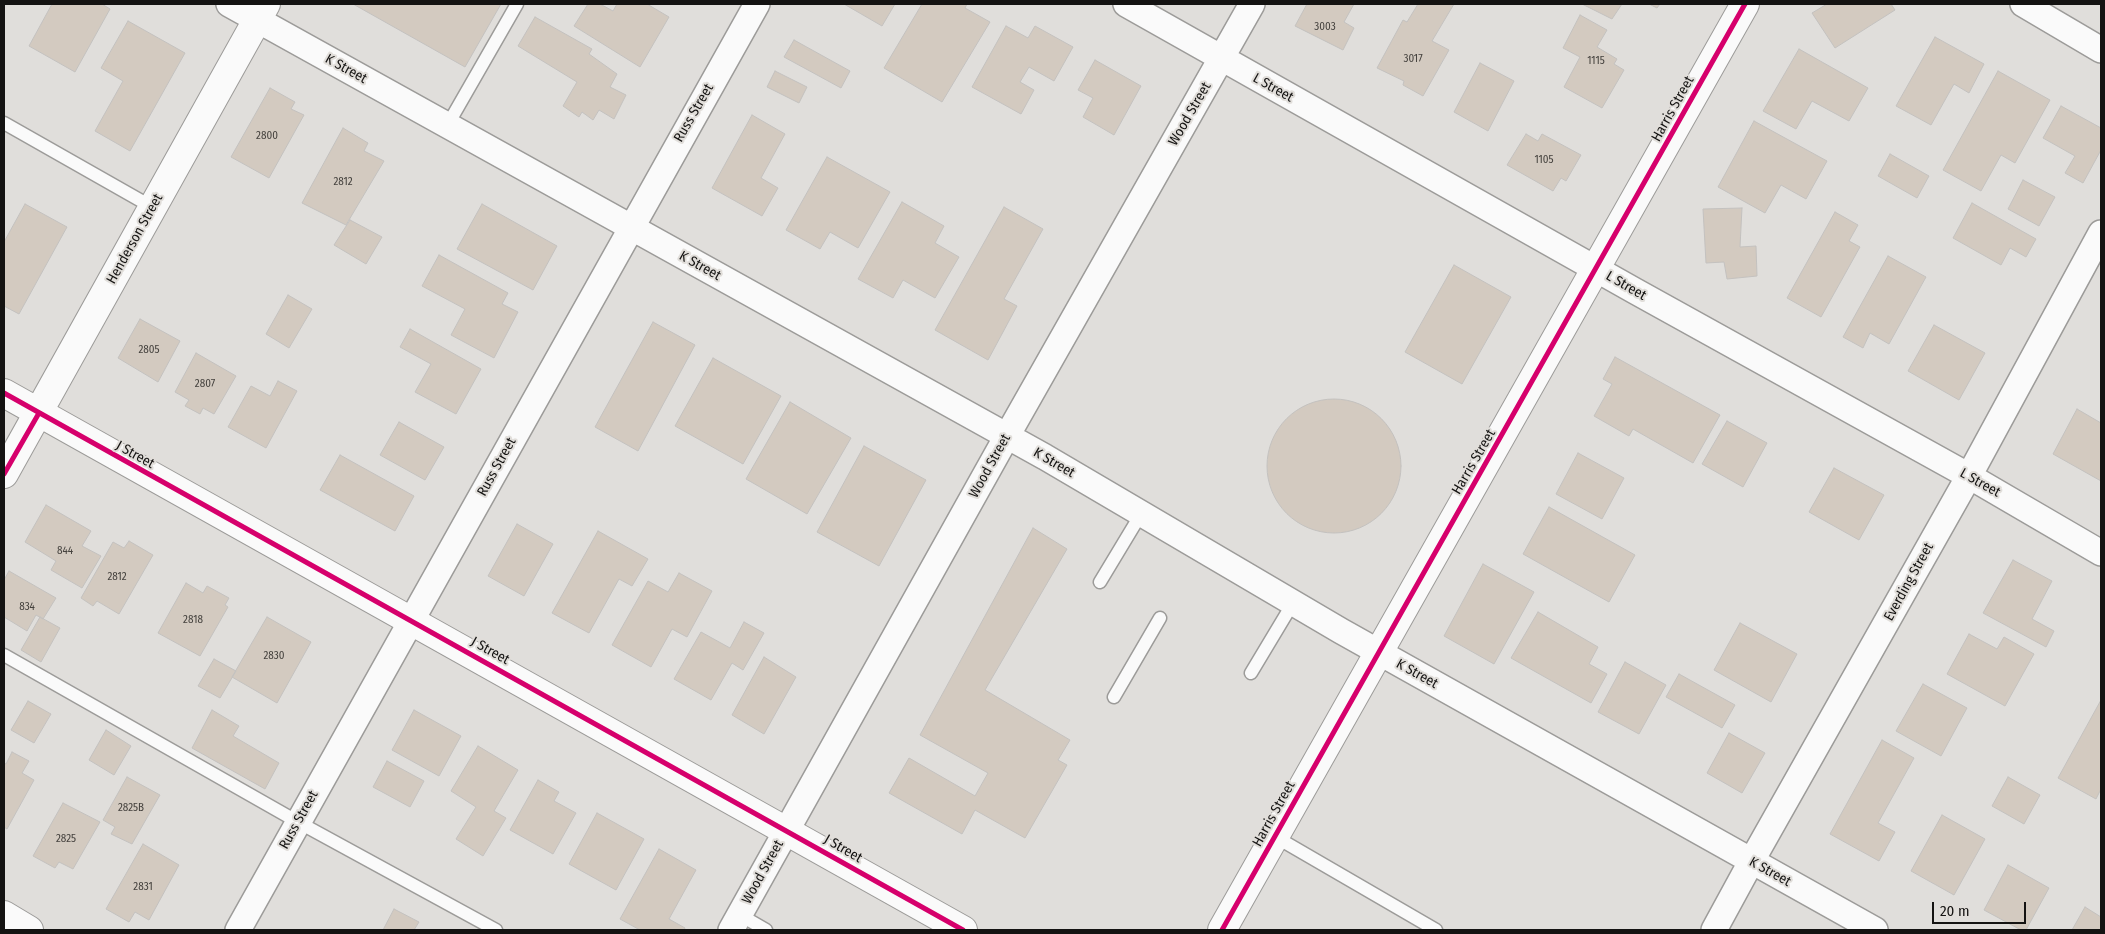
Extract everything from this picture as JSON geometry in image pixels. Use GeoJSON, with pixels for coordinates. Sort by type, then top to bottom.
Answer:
{"type":"FeatureCollection","features":[{"type":"Feature","properties":{"kind":"main road","name":"Harris Street"},"geometry":{"type":"LineString","coordinates":[[1222,930],[1745,4]]}},
{"type":"Feature","properties":{"kind":"main road","name":"Henderson Street"},"geometry":{"type":"LineString","coordinates":[[4,474],[262,12]]}},
{"type":"Feature","properties":{"kind":"main road","name":"J Street"},"geometry":{"type":"LineString","coordinates":[[4,393],[963,930]]}},
{"type":"Feature","properties":{"kind":"main road"},"geometry":{"type":"LineString","coordinates":[[4,915],[30,930]]}},
{"type":"Feature","properties":{"kind":"street","name":"K Street"},"geometry":{"type":"LineString","coordinates":[[229,4],[262,12],[447,126],[1007,436],[1378,652],[1875,930]]}},
{"type":"Feature","properties":{"kind":"street","name":"Russ Street"},"geometry":{"type":"LineString","coordinates":[[238,930],[757,4]]}},
{"type":"Feature","properties":{"kind":"street","name":"L Street"},"geometry":{"type":"LineString","coordinates":[[1126,4],[1221,59],[1969,476],[2101,553]]}},
{"type":"Feature","properties":{"kind":"street","name":"Wood Street"},"geometry":{"type":"LineString","coordinates":[[735,923],[1007,436],[1252,4]]}},
{"type":"Feature","properties":{"kind":"street"},"geometry":{"type":"LineString","coordinates":[[2023,4],[2101,50]]}},
{"type":"Feature","properties":{"kind":"street","name":"Everding Street"},"geometry":{"type":"LineString","coordinates":[[1714,930],[1969,476],[2101,233]]}},
{"type":"Feature","properties":{"kind":"lane"},"geometry":{"type":"LineString","coordinates":[[447,126],[517,4]]}},
{"type":"Feature","properties":{"kind":"lane"},"geometry":{"type":"LineString","coordinates":[[4,123],[152,206]]}},
{"type":"Feature","properties":{"kind":"lane"},"geometry":{"type":"LineString","coordinates":[[1100,582],[1141,514]]}},
{"type":"Feature","properties":{"kind":"lane"},"geometry":{"type":"LineString","coordinates":[[1251,673],[1293,603]]}},
{"type":"Feature","properties":{"kind":"lane"},"geometry":{"type":"LineString","coordinates":[[1114,697],[1160,618]]}},
{"type":"Feature","properties":{"kind":"lane"},"geometry":{"type":"LineString","coordinates":[[4,654],[298,822],[496,930]]}},
{"type":"Feature","properties":{"kind":"lane"},"geometry":{"type":"LineString","coordinates":[[1274,836],[1436,930]]}},
{"type":"Feature","properties":{"kind":"lane"},"geometry":{"type":"LineString","coordinates":[[735,923],[766,930]]}},
{"type":"Feature","properties":{"kind":"building"},"geometry":{"type":"Polygon","coordinates":[[[52,4],[102,4],[110,9],[75,72],[29,46],[52,4]]]}},
{"type":"Feature","properties":{"kind":"building"},"geometry":{"type":"Polygon","coordinates":[[[353,4],[501,4],[465,67],[353,4]]]}},
{"type":"Feature","properties":{"kind":"building"},"geometry":{"type":"Polygon","coordinates":[[[588,4],[600,4],[613,11],[617,4],[647,4],[669,17],[640,67],[574,26],[588,4]]]}},
{"type":"Feature","properties":{"kind":"building"},"geometry":{"type":"Polygon","coordinates":[[[844,4],[895,4],[882,26],[844,4]]]}},
{"type":"Feature","properties":{"kind":"building"},"geometry":{"type":"Polygon","coordinates":[[[922,4],[967,4],[965,8],[990,22],[942,102],[884,68],[922,4]]]}},
{"type":"Feature","properties":{"kind":"building"},"geometry":{"type":"Polygon","coordinates":[[[1307,4],[1354,4],[1344,22],[1354,28],[1343,50],[1295,26],[1307,4]]]}},
{"type":"Feature","properties":{"kind":"building"},"geometry":{"type":"Polygon","coordinates":[[[1418,4],[1454,4],[1432,41],[1449,50],[1423,96],[1403,85],[1404,81],[1377,68],[1403,20],[1407,22],[1418,4]]]}},
{"type":"Feature","properties":{"kind":"building"},"geometry":{"type":"Polygon","coordinates":[[[1582,4],[1622,4],[1612,19],[1582,4]]]}},
{"type":"Feature","properties":{"kind":"building"},"geometry":{"type":"Polygon","coordinates":[[[1649,4],[1660,4],[1657,8],[1649,4]]]}},
{"type":"Feature","properties":{"kind":"building"},"geometry":{"type":"Polygon","coordinates":[[[1827,4],[1891,4],[1895,10],[1835,48],[1812,13],[1827,4]]]}},
{"type":"Feature","properties":{"kind":"building"},"geometry":{"type":"Polygon","coordinates":[[[1580,15],[1607,30],[1597,47],[1617,59],[1614,64],[1624,70],[1602,108],[1564,87],[1580,57],[1563,48],[1580,15]]]}},
{"type":"Feature","properties":{"kind":"building"},"geometry":{"type":"Polygon","coordinates":[[[535,17],[592,49],[589,54],[617,74],[610,87],[626,95],[614,119],[599,110],[593,120],[582,112],[579,117],[563,106],[577,82],[518,46],[535,17]]]}},
{"type":"Feature","properties":{"kind":"building"},"geometry":{"type":"Polygon","coordinates":[[[128,21],[185,53],[130,151],[95,131],[123,81],[101,68],[128,21]]]}},
{"type":"Feature","properties":{"kind":"building"},"geometry":{"type":"Polygon","coordinates":[[[1006,26],[1028,38],[1035,26],[1073,47],[1054,81],[1029,67],[1020,82],[1034,90],[1021,114],[972,87],[1006,26]]]}},
{"type":"Feature","properties":{"kind":"building"},"geometry":{"type":"Polygon","coordinates":[[[1935,37],[1984,64],[1969,93],[1954,84],[1931,125],[1896,106],[1935,37]]]}},
{"type":"Feature","properties":{"kind":"building"},"geometry":{"type":"Polygon","coordinates":[[[794,40],[850,71],[841,88],[784,57],[794,40]]]}},
{"type":"Feature","properties":{"kind":"building"},"geometry":{"type":"Polygon","coordinates":[[[1799,49],[1868,88],[1849,121],[1812,101],[1796,129],[1763,111],[1799,49]]]}},
{"type":"Feature","properties":{"kind":"building"},"geometry":{"type":"Polygon","coordinates":[[[1095,60],[1141,86],[1114,135],[1083,117],[1093,98],[1078,90],[1095,60]]]}},
{"type":"Feature","properties":{"kind":"building"},"geometry":{"type":"Polygon","coordinates":[[[1480,63],[1514,81],[1488,131],[1454,112],[1480,63]]]}},
{"type":"Feature","properties":{"kind":"building"},"geometry":{"type":"Polygon","coordinates":[[[775,71],[807,87],[799,103],[767,87],[775,71]]]}},
{"type":"Feature","properties":{"kind":"building"},"geometry":{"type":"Polygon","coordinates":[[[1998,71],[2050,100],[2015,163],[2001,155],[1981,191],[1943,170],[1998,71]]]}},
{"type":"Feature","properties":{"kind":"building"},"geometry":{"type":"Polygon","coordinates":[[[270,88],[295,102],[291,109],[304,115],[269,178],[231,157],[270,88]]]}},
{"type":"Feature","properties":{"kind":"building"},"geometry":{"type":"Polygon","coordinates":[[[2061,106],[2101,128],[2101,150],[2083,183],[2065,173],[2075,156],[2043,138],[2061,106]]]}},
{"type":"Feature","properties":{"kind":"building"},"geometry":{"type":"Polygon","coordinates":[[[752,115],[785,134],[761,178],[778,188],[762,216],[712,188],[752,115]]]}},
{"type":"Feature","properties":{"kind":"building"},"geometry":{"type":"Polygon","coordinates":[[[1754,121],[1827,161],[1806,199],[1781,185],[1765,213],[1718,187],[1754,121]]]}},
{"type":"Feature","properties":{"kind":"building"},"geometry":{"type":"Polygon","coordinates":[[[343,128],[368,143],[364,151],[384,161],[346,225],[302,203],[343,128]]]}},
{"type":"Feature","properties":{"kind":"building"},"geometry":{"type":"Polygon","coordinates":[[[1526,134],[1538,141],[1542,134],[1581,155],[1566,181],[1561,178],[1553,191],[1507,165],[1526,134]]]}},
{"type":"Feature","properties":{"kind":"building"},"geometry":{"type":"Polygon","coordinates":[[[1890,154],[1929,176],[1917,198],[1878,176],[1890,154]]]}},
{"type":"Feature","properties":{"kind":"building"},"geometry":{"type":"Polygon","coordinates":[[[827,157],[890,192],[858,248],[830,232],[820,249],[786,230],[827,157]]]}},
{"type":"Feature","properties":{"kind":"building"},"geometry":{"type":"Polygon","coordinates":[[[2023,180],[2055,197],[2039,226],[2008,209],[2023,180]]]}},
{"type":"Feature","properties":{"kind":"building"},"geometry":{"type":"Polygon","coordinates":[[[902,202],[944,226],[935,243],[959,257],[935,298],[903,280],[893,298],[858,279],[902,202]]]}},
{"type":"Feature","properties":{"kind":"building"},"geometry":{"type":"Polygon","coordinates":[[[1972,203],[2036,239],[2026,257],[2010,248],[2001,265],[1953,238],[1972,203]]]}},
{"type":"Feature","properties":{"kind":"building"},"geometry":{"type":"Polygon","coordinates":[[[25,204],[67,227],[19,314],[4,306],[4,242],[25,204]]]}},
{"type":"Feature","properties":{"kind":"building"},"geometry":{"type":"Polygon","coordinates":[[[482,204],[557,246],[533,290],[457,249],[482,204]]]}},
{"type":"Feature","properties":{"kind":"building"},"geometry":{"type":"Polygon","coordinates":[[[1004,207],[1043,229],[1004,299],[1017,306],[988,360],[935,330],[1004,207]]]}},
{"type":"Feature","properties":{"kind":"building"},"geometry":{"type":"Polygon","coordinates":[[[1742,208],[1740,247],[1756,246],[1757,276],[1727,279],[1724,262],[1706,263],[1703,209],[1742,208]]]}},
{"type":"Feature","properties":{"kind":"building"},"geometry":{"type":"Polygon","coordinates":[[[1835,212],[1858,225],[1849,241],[1860,247],[1821,317],[1787,298],[1835,212]]]}},
{"type":"Feature","properties":{"kind":"building"},"geometry":{"type":"Polygon","coordinates":[[[350,220],[382,237],[366,264],[334,245],[350,220]]]}},
{"type":"Feature","properties":{"kind":"building"},"geometry":{"type":"Polygon","coordinates":[[[439,255],[508,293],[502,304],[518,312],[494,358],[451,335],[465,309],[422,286],[439,255]]]}},
{"type":"Feature","properties":{"kind":"building"},"geometry":{"type":"Polygon","coordinates":[[[1888,256],[1926,277],[1889,344],[1870,333],[1863,348],[1843,337],[1888,256]]]}},
{"type":"Feature","properties":{"kind":"building"},"geometry":{"type":"Polygon","coordinates":[[[1454,265],[1511,297],[1462,384],[1405,352],[1454,265]]]}},
{"type":"Feature","properties":{"kind":"building"},"geometry":{"type":"Polygon","coordinates":[[[288,295],[312,309],[289,348],[266,334],[288,295]]]}},
{"type":"Feature","properties":{"kind":"building"},"geometry":{"type":"Polygon","coordinates":[[[140,319],[180,341],[158,382],[118,358],[140,319]]]}},
{"type":"Feature","properties":{"kind":"building"},"geometry":{"type":"Polygon","coordinates":[[[653,322],[695,345],[638,451],[595,427],[653,322]]]}},
{"type":"Feature","properties":{"kind":"building"},"geometry":{"type":"Polygon","coordinates":[[[1934,325],[1985,353],[1959,400],[1908,371],[1934,325]]]}},
{"type":"Feature","properties":{"kind":"building"},"geometry":{"type":"Polygon","coordinates":[[[410,329],[481,369],[456,414],[415,392],[431,364],[400,347],[410,329]]]}},
{"type":"Feature","properties":{"kind":"building"},"geometry":{"type":"Polygon","coordinates":[[[196,353],[236,376],[214,414],[203,408],[200,414],[185,406],[189,400],[175,392],[196,353]]]}},
{"type":"Feature","properties":{"kind":"building"},"geometry":{"type":"Polygon","coordinates":[[[1615,357],[1720,415],[1693,463],[1633,429],[1629,436],[1594,416],[1612,384],[1603,379],[1615,357]]]}},
{"type":"Feature","properties":{"kind":"building"},"geometry":{"type":"Polygon","coordinates":[[[713,358],[781,396],[743,464],[675,426],[713,358]]]}},
{"type":"Feature","properties":{"kind":"building"},"geometry":{"type":"Polygon","coordinates":[[[278,381],[297,391],[266,448],[228,427],[251,386],[270,396],[278,381]]]}},
{"type":"Feature","properties":{"kind":"building"},"geometry":{"type":"Polygon","coordinates":[[[1334,399],[1360,404],[1381,419],[1396,440],[1401,466],[1396,492],[1381,513],[1360,528],[1334,533],[1308,528],[1287,513],[1272,492],[1267,466],[1272,440],[1287,419],[1308,404],[1334,399]]]}},
{"type":"Feature","properties":{"kind":"building"},"geometry":{"type":"Polygon","coordinates":[[[790,402],[851,438],[807,514],[746,479],[790,402]]]}},
{"type":"Feature","properties":{"kind":"building"},"geometry":{"type":"Polygon","coordinates":[[[2077,409],[2101,423],[2101,481],[2053,454],[2077,409]]]}},
{"type":"Feature","properties":{"kind":"building"},"geometry":{"type":"Polygon","coordinates":[[[1727,421],[1767,443],[1743,487],[1702,464],[1727,421]]]}},
{"type":"Feature","properties":{"kind":"building"},"geometry":{"type":"Polygon","coordinates":[[[399,422],[444,447],[425,480],[380,455],[399,422]]]}},
{"type":"Feature","properties":{"kind":"building"},"geometry":{"type":"Polygon","coordinates":[[[864,446],[926,480],[879,566],[817,532],[864,446]]]}},
{"type":"Feature","properties":{"kind":"building"},"geometry":{"type":"Polygon","coordinates":[[[1578,453],[1624,478],[1602,519],[1556,494],[1578,453]]]}},
{"type":"Feature","properties":{"kind":"building"},"geometry":{"type":"Polygon","coordinates":[[[340,455],[414,496],[395,531],[320,490],[340,455]]]}},
{"type":"Feature","properties":{"kind":"building"},"geometry":{"type":"Polygon","coordinates":[[[1834,468],[1884,495],[1859,540],[1809,512],[1834,468]]]}},
{"type":"Feature","properties":{"kind":"building"},"geometry":{"type":"Polygon","coordinates":[[[46,505],[91,531],[82,546],[101,556],[82,588],[51,570],[56,561],[25,542],[46,505]]]}},
{"type":"Feature","properties":{"kind":"building"},"geometry":{"type":"Polygon","coordinates":[[[1549,507],[1635,555],[1609,602],[1523,554],[1549,507]]]}},
{"type":"Feature","properties":{"kind":"building"},"geometry":{"type":"Polygon","coordinates":[[[517,524],[553,544],[524,596],[488,576],[517,524]]]}},
{"type":"Feature","properties":{"kind":"building"},"geometry":{"type":"Polygon","coordinates":[[[1033,528],[1067,549],[985,690],[1070,740],[1058,760],[1067,765],[1025,838],[975,810],[962,834],[889,793],[909,758],[975,796],[988,773],[920,735],[1033,528]]]}},
{"type":"Feature","properties":{"kind":"building"},"geometry":{"type":"Polygon","coordinates":[[[598,531],[648,559],[632,586],[619,579],[589,633],[552,613],[598,531]]]}},
{"type":"Feature","properties":{"kind":"building"},"geometry":{"type":"Polygon","coordinates":[[[129,541],[153,555],[119,614],[97,601],[93,606],[81,598],[113,542],[124,548],[129,541]]]}},
{"type":"Feature","properties":{"kind":"building"},"geometry":{"type":"Polygon","coordinates":[[[2013,560],[2052,581],[2032,619],[2054,631],[2046,647],[1983,613],[2013,560]]]}},
{"type":"Feature","properties":{"kind":"building"},"geometry":{"type":"Polygon","coordinates":[[[1483,564],[1534,592],[1494,664],[1444,636],[1483,564]]]}},
{"type":"Feature","properties":{"kind":"building"},"geometry":{"type":"Polygon","coordinates":[[[9,571],[56,598],[43,619],[36,615],[27,631],[4,617],[4,580],[9,571]]]}},
{"type":"Feature","properties":{"kind":"building"},"geometry":{"type":"Polygon","coordinates":[[[679,573],[712,591],[687,637],[672,629],[651,667],[612,645],[648,581],[668,592],[679,573]]]}},
{"type":"Feature","properties":{"kind":"building"},"geometry":{"type":"Polygon","coordinates":[[[186,583],[203,593],[207,586],[229,598],[225,605],[228,607],[200,656],[158,633],[186,583]]]}},
{"type":"Feature","properties":{"kind":"building"},"geometry":{"type":"Polygon","coordinates":[[[1538,612],[1598,647],[1589,664],[1607,674],[1591,703],[1511,658],[1538,612]]]}},
{"type":"Feature","properties":{"kind":"building"},"geometry":{"type":"Polygon","coordinates":[[[40,617],[60,628],[41,662],[21,650],[40,617]]]}},
{"type":"Feature","properties":{"kind":"building"},"geometry":{"type":"Polygon","coordinates":[[[267,617],[311,642],[277,703],[232,677],[267,617]]]}},
{"type":"Feature","properties":{"kind":"building"},"geometry":{"type":"Polygon","coordinates":[[[744,622],[764,633],[743,670],[732,663],[711,700],[674,679],[701,632],[730,648],[744,622]]]}},
{"type":"Feature","properties":{"kind":"building"},"geometry":{"type":"Polygon","coordinates":[[[1740,623],[1797,654],[1771,702],[1714,670],[1740,623]]]}},
{"type":"Feature","properties":{"kind":"building"},"geometry":{"type":"Polygon","coordinates":[[[1969,634],[1997,649],[2004,637],[2034,654],[2005,706],[1947,674],[1969,634]]]}},
{"type":"Feature","properties":{"kind":"building"},"geometry":{"type":"Polygon","coordinates":[[[764,657],[796,677],[764,734],[732,715],[764,657]]]}},
{"type":"Feature","properties":{"kind":"building"},"geometry":{"type":"Polygon","coordinates":[[[214,659],[236,671],[220,698],[198,686],[214,659]]]}},
{"type":"Feature","properties":{"kind":"building"},"geometry":{"type":"Polygon","coordinates":[[[1625,662],[1666,685],[1639,734],[1598,712],[1625,662]]]}},
{"type":"Feature","properties":{"kind":"building"},"geometry":{"type":"Polygon","coordinates":[[[1679,674],[1735,705],[1722,728],[1666,697],[1679,674]]]}},
{"type":"Feature","properties":{"kind":"building"},"geometry":{"type":"Polygon","coordinates":[[[1923,684],[1967,708],[1941,756],[1896,731],[1923,684]]]}},
{"type":"Feature","properties":{"kind":"building"},"geometry":{"type":"Polygon","coordinates":[[[2101,700],[2101,789],[2096,799],[2058,778],[2101,700]]]}},
{"type":"Feature","properties":{"kind":"building"},"geometry":{"type":"Polygon","coordinates":[[[28,701],[51,714],[34,743],[11,730],[28,701]]]}},
{"type":"Feature","properties":{"kind":"building"},"geometry":{"type":"Polygon","coordinates":[[[212,710],[239,726],[233,736],[279,763],[265,789],[192,748],[212,710]]]}},
{"type":"Feature","properties":{"kind":"building"},"geometry":{"type":"Polygon","coordinates":[[[414,710],[461,736],[439,776],[392,750],[414,710]]]}},
{"type":"Feature","properties":{"kind":"building"},"geometry":{"type":"Polygon","coordinates":[[[106,730],[131,746],[114,775],[89,760],[106,730]]]}},
{"type":"Feature","properties":{"kind":"building"},"geometry":{"type":"Polygon","coordinates":[[[1729,733],[1765,753],[1742,793],[1707,773],[1729,733]]]}},
{"type":"Feature","properties":{"kind":"building"},"geometry":{"type":"Polygon","coordinates":[[[1882,740],[1914,758],[1878,823],[1895,832],[1879,861],[1830,834],[1882,740]]]}},
{"type":"Feature","properties":{"kind":"building"},"geometry":{"type":"Polygon","coordinates":[[[478,746],[518,770],[494,811],[506,818],[483,856],[456,839],[476,807],[451,791],[478,746]]]}},
{"type":"Feature","properties":{"kind":"building"},"geometry":{"type":"Polygon","coordinates":[[[12,752],[29,761],[22,773],[34,780],[7,829],[4,827],[4,763],[6,764],[12,752]]]}},
{"type":"Feature","properties":{"kind":"building"},"geometry":{"type":"Polygon","coordinates":[[[387,761],[424,781],[410,807],[373,787],[387,761]]]}},
{"type":"Feature","properties":{"kind":"building"},"geometry":{"type":"Polygon","coordinates":[[[127,777],[160,795],[132,844],[111,834],[115,827],[103,820],[127,777]]]}},
{"type":"Feature","properties":{"kind":"building"},"geometry":{"type":"Polygon","coordinates":[[[2008,777],[2040,795],[2024,824],[1992,806],[2008,777]]]}},
{"type":"Feature","properties":{"kind":"building"},"geometry":{"type":"Polygon","coordinates":[[[538,780],[559,792],[554,801],[576,813],[553,854],[510,830],[538,780]]]}},
{"type":"Feature","properties":{"kind":"building"},"geometry":{"type":"Polygon","coordinates":[[[63,803],[100,822],[73,869],[59,862],[55,868],[33,856],[63,803]]]}},
{"type":"Feature","properties":{"kind":"building"},"geometry":{"type":"Polygon","coordinates":[[[597,813],[644,839],[616,890],[569,864],[597,813]]]}},
{"type":"Feature","properties":{"kind":"building"},"geometry":{"type":"Polygon","coordinates":[[[1942,815],[1985,839],[1954,895],[1911,871],[1942,815]]]}},
{"type":"Feature","properties":{"kind":"building"},"geometry":{"type":"Polygon","coordinates":[[[143,844],[179,865],[149,920],[135,912],[129,922],[106,909],[143,844]]]}},
{"type":"Feature","properties":{"kind":"building"},"geometry":{"type":"Polygon","coordinates":[[[659,849],[696,870],[669,919],[685,928],[684,930],[640,930],[620,919],[659,849]]]}},
{"type":"Feature","properties":{"kind":"building"},"geometry":{"type":"Polygon","coordinates":[[[2008,865],[2049,888],[2026,930],[2021,930],[1984,910],[2008,865]]]}},
{"type":"Feature","properties":{"kind":"building"},"geometry":{"type":"Polygon","coordinates":[[[2085,907],[2101,917],[2101,930],[2072,930],[2085,907]]]}},
{"type":"Feature","properties":{"kind":"building"},"geometry":{"type":"Polygon","coordinates":[[[394,909],[419,922],[414,930],[383,930],[394,909]]]}},
{"type":"Feature","properties":{"kind":"cycle path"},"geometry":{"type":"LineString","coordinates":[[1222,930],[1745,4]]}},
{"type":"Feature","properties":{"kind":"cycle path"},"geometry":{"type":"LineString","coordinates":[[4,393],[963,930]]}},
{"type":"Feature","properties":{"kind":"cycle path"},"geometry":{"type":"LineString","coordinates":[[4,474],[39,413]]}}]}
